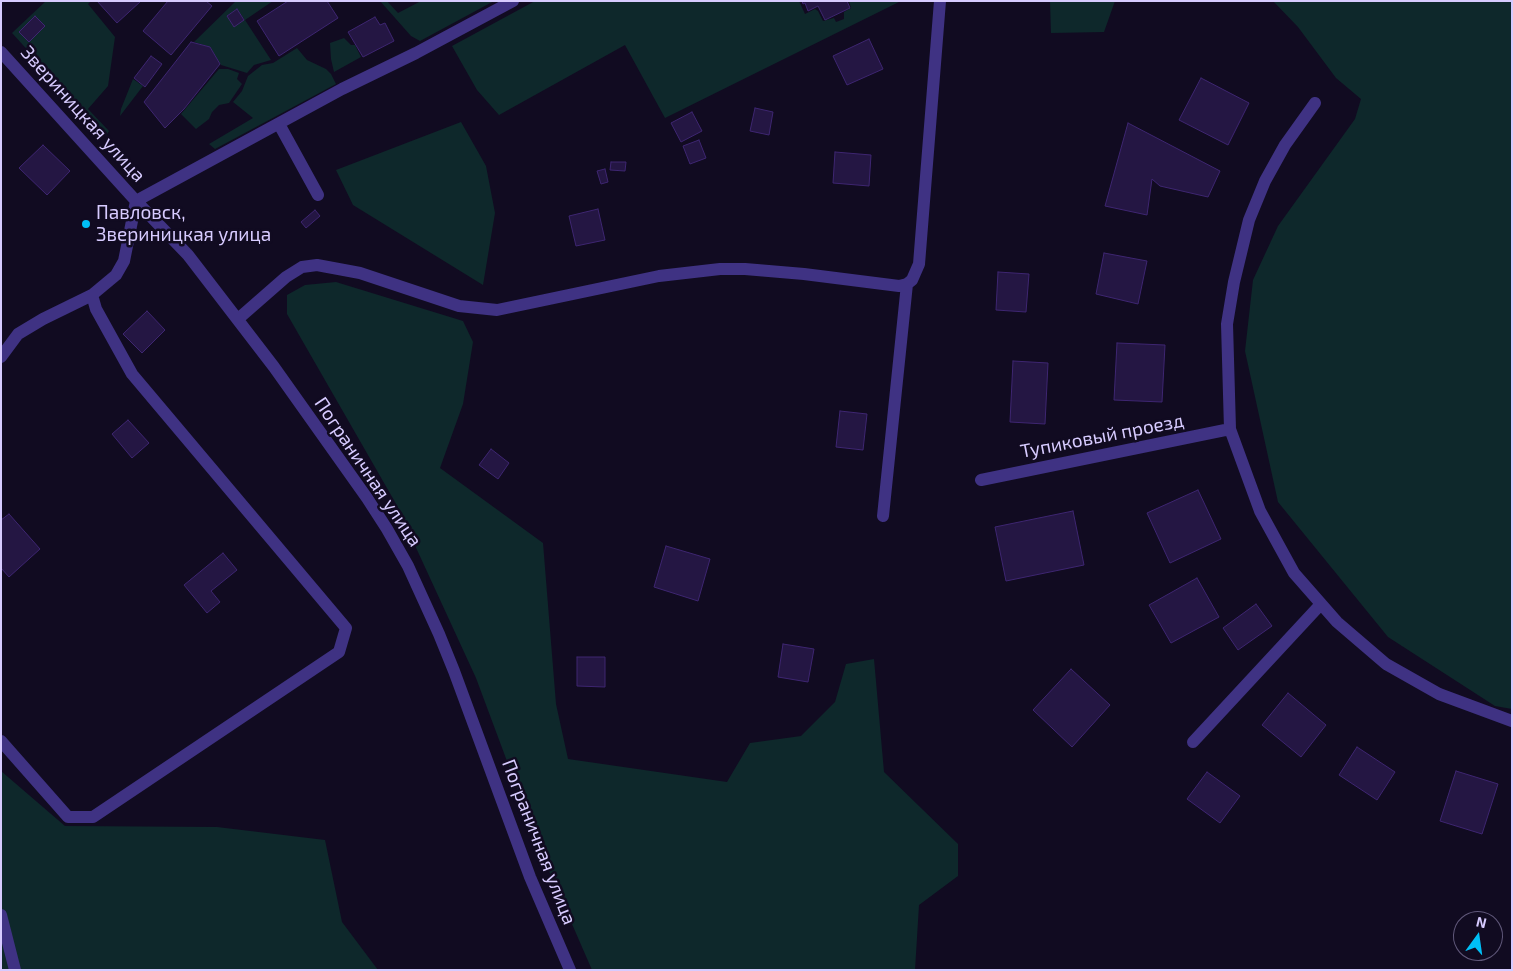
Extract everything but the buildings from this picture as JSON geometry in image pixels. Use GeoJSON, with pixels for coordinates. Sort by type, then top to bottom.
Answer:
{"type":"FeatureCollection","features":[{"type":"Feature","properties":{"kind":"street"},"geometry":{"type":"LineString","coordinates":[[1,357],[18,334],[92,294],[116,275],[124,262],[136,201],[342,89],[416,53],[513,1]]}},
{"type":"Feature","properties":{"kind":"street"},"geometry":{"type":"LineString","coordinates":[[238,319],[286,277],[302,267],[317,265],[360,273],[459,306],[497,310],[659,276],[720,269],[804,274],[900,286],[907,284],[912,280],[918,264],[940,1]]}},
{"type":"Feature","properties":{"kind":"street","name":"Звериницкая улица"},"geometry":{"type":"LineString","coordinates":[[1,52],[136,201]]}},
{"type":"Feature","properties":{"kind":"street"},"geometry":{"type":"LineString","coordinates":[[1315,104],[1284,145],[1265,181],[1249,220],[1234,282],[1227,324],[1230,429],[1260,511],[1294,573],[1337,622],[1386,664],[1439,694],[1512,721]]}},
{"type":"Feature","properties":{"kind":"street"},"geometry":{"type":"LineString","coordinates":[[279,124],[318,195]]}},
{"type":"Feature","properties":{"kind":"street","name":"Пограничная улица"},"geometry":{"type":"LineString","coordinates":[[136,201],[188,255],[238,319],[367,498],[408,566],[454,671],[530,877],[570,970]]}},
{"type":"Feature","properties":{"kind":"street"},"geometry":{"type":"LineString","coordinates":[[883,516],[907,284]]}},
{"type":"Feature","properties":{"kind":"street"},"geometry":{"type":"LineString","coordinates":[[1,742],[68,817],[93,817],[339,652],[346,628],[132,374],[96,309],[92,294]]}},
{"type":"Feature","properties":{"kind":"street","name":"Тупиковый проезд"},"geometry":{"type":"LineString","coordinates":[[981,480],[1230,429]]}},
{"type":"Feature","properties":{"kind":"street"},"geometry":{"type":"LineString","coordinates":[[1193,742],[1321,604]]}},
{"type":"Feature","properties":{"kind":"street"},"geometry":{"type":"LineString","coordinates":[[1,915],[15,970]]}},
{"type":"Feature","properties":{"kind":"green space"},"geometry":{"type":"Polygon","coordinates":[[[46,1],[91,1],[88,4],[115,37],[108,86],[88,109],[109,131],[106,136],[12,33],[46,1]]]}},
{"type":"Feature","properties":{"kind":"green space"},"geometry":{"type":"Polygon","coordinates":[[[236,1],[273,1],[245,20],[271,60],[254,65],[247,73],[221,65],[210,47],[194,42],[236,1]],[[237,9],[227,16],[234,26],[244,19],[237,9]]]}},
{"type":"Feature","properties":{"kind":"green space"},"geometry":{"type":"Polygon","coordinates":[[[380,1],[387,1],[398,13],[421,1],[494,1],[420,41],[411,36],[380,1]]]}},
{"type":"Feature","properties":{"kind":"green space"},"geometry":{"type":"Polygon","coordinates":[[[535,1],[799,1],[805,14],[815,9],[823,21],[834,18],[836,22],[844,19],[844,12],[851,8],[849,1],[901,1],[665,118],[625,45],[499,115],[477,90],[452,46],[535,1]]]}},
{"type":"Feature","properties":{"kind":"green space"},"geometry":{"type":"Polygon","coordinates":[[[1050,1],[1115,1],[1104,32],[1051,33],[1050,1]]]}},
{"type":"Feature","properties":{"kind":"green space"},"geometry":{"type":"Polygon","coordinates":[[[1273,1],[1512,1],[1512,709],[1495,706],[1388,637],[1278,502],[1245,351],[1253,280],[1278,226],[1355,119],[1361,99],[1336,78],[1298,27],[1273,1]]]}},
{"type":"Feature","properties":{"kind":"green space"},"geometry":{"type":"Polygon","coordinates":[[[344,38],[351,45],[355,45],[361,57],[334,72],[330,43],[344,38]]]}},
{"type":"Feature","properties":{"kind":"green space"},"geometry":{"type":"Polygon","coordinates":[[[297,48],[307,60],[326,69],[336,84],[215,149],[209,144],[253,118],[233,102],[242,91],[248,76],[262,65],[273,63],[297,48]]]}},
{"type":"Feature","properties":{"kind":"green space"},"geometry":{"type":"Polygon","coordinates":[[[219,69],[228,69],[239,73],[237,79],[242,84],[229,103],[219,105],[212,112],[209,119],[196,129],[181,114],[219,69]]]}},
{"type":"Feature","properties":{"kind":"green space"},"geometry":{"type":"Polygon","coordinates":[[[133,79],[143,86],[120,116],[121,109],[133,79]]]}},
{"type":"Feature","properties":{"kind":"green space"},"geometry":{"type":"Polygon","coordinates":[[[461,122],[486,166],[495,213],[483,285],[353,205],[336,170],[461,122]]]}},
{"type":"Feature","properties":{"kind":"green space"},"geometry":{"type":"Polygon","coordinates":[[[336,282],[463,321],[473,342],[463,404],[440,468],[543,543],[556,704],[568,759],[727,782],[750,743],[801,736],[835,702],[846,664],[874,659],[884,772],[958,844],[958,876],[919,905],[915,970],[592,970],[542,855],[476,678],[395,502],[287,314],[287,295],[305,285],[336,282]]]}},
{"type":"Feature","properties":{"kind":"green space"},"geometry":{"type":"Polygon","coordinates":[[[1,771],[65,826],[217,827],[325,840],[342,922],[378,970],[1,970],[1,771]]]}},
{"type":"Feature","properties":{"kind":"place","name":"Павловск, Звериницкая улица"},"geometry":{"type":"Point","coordinates":[86,224]}}]}
